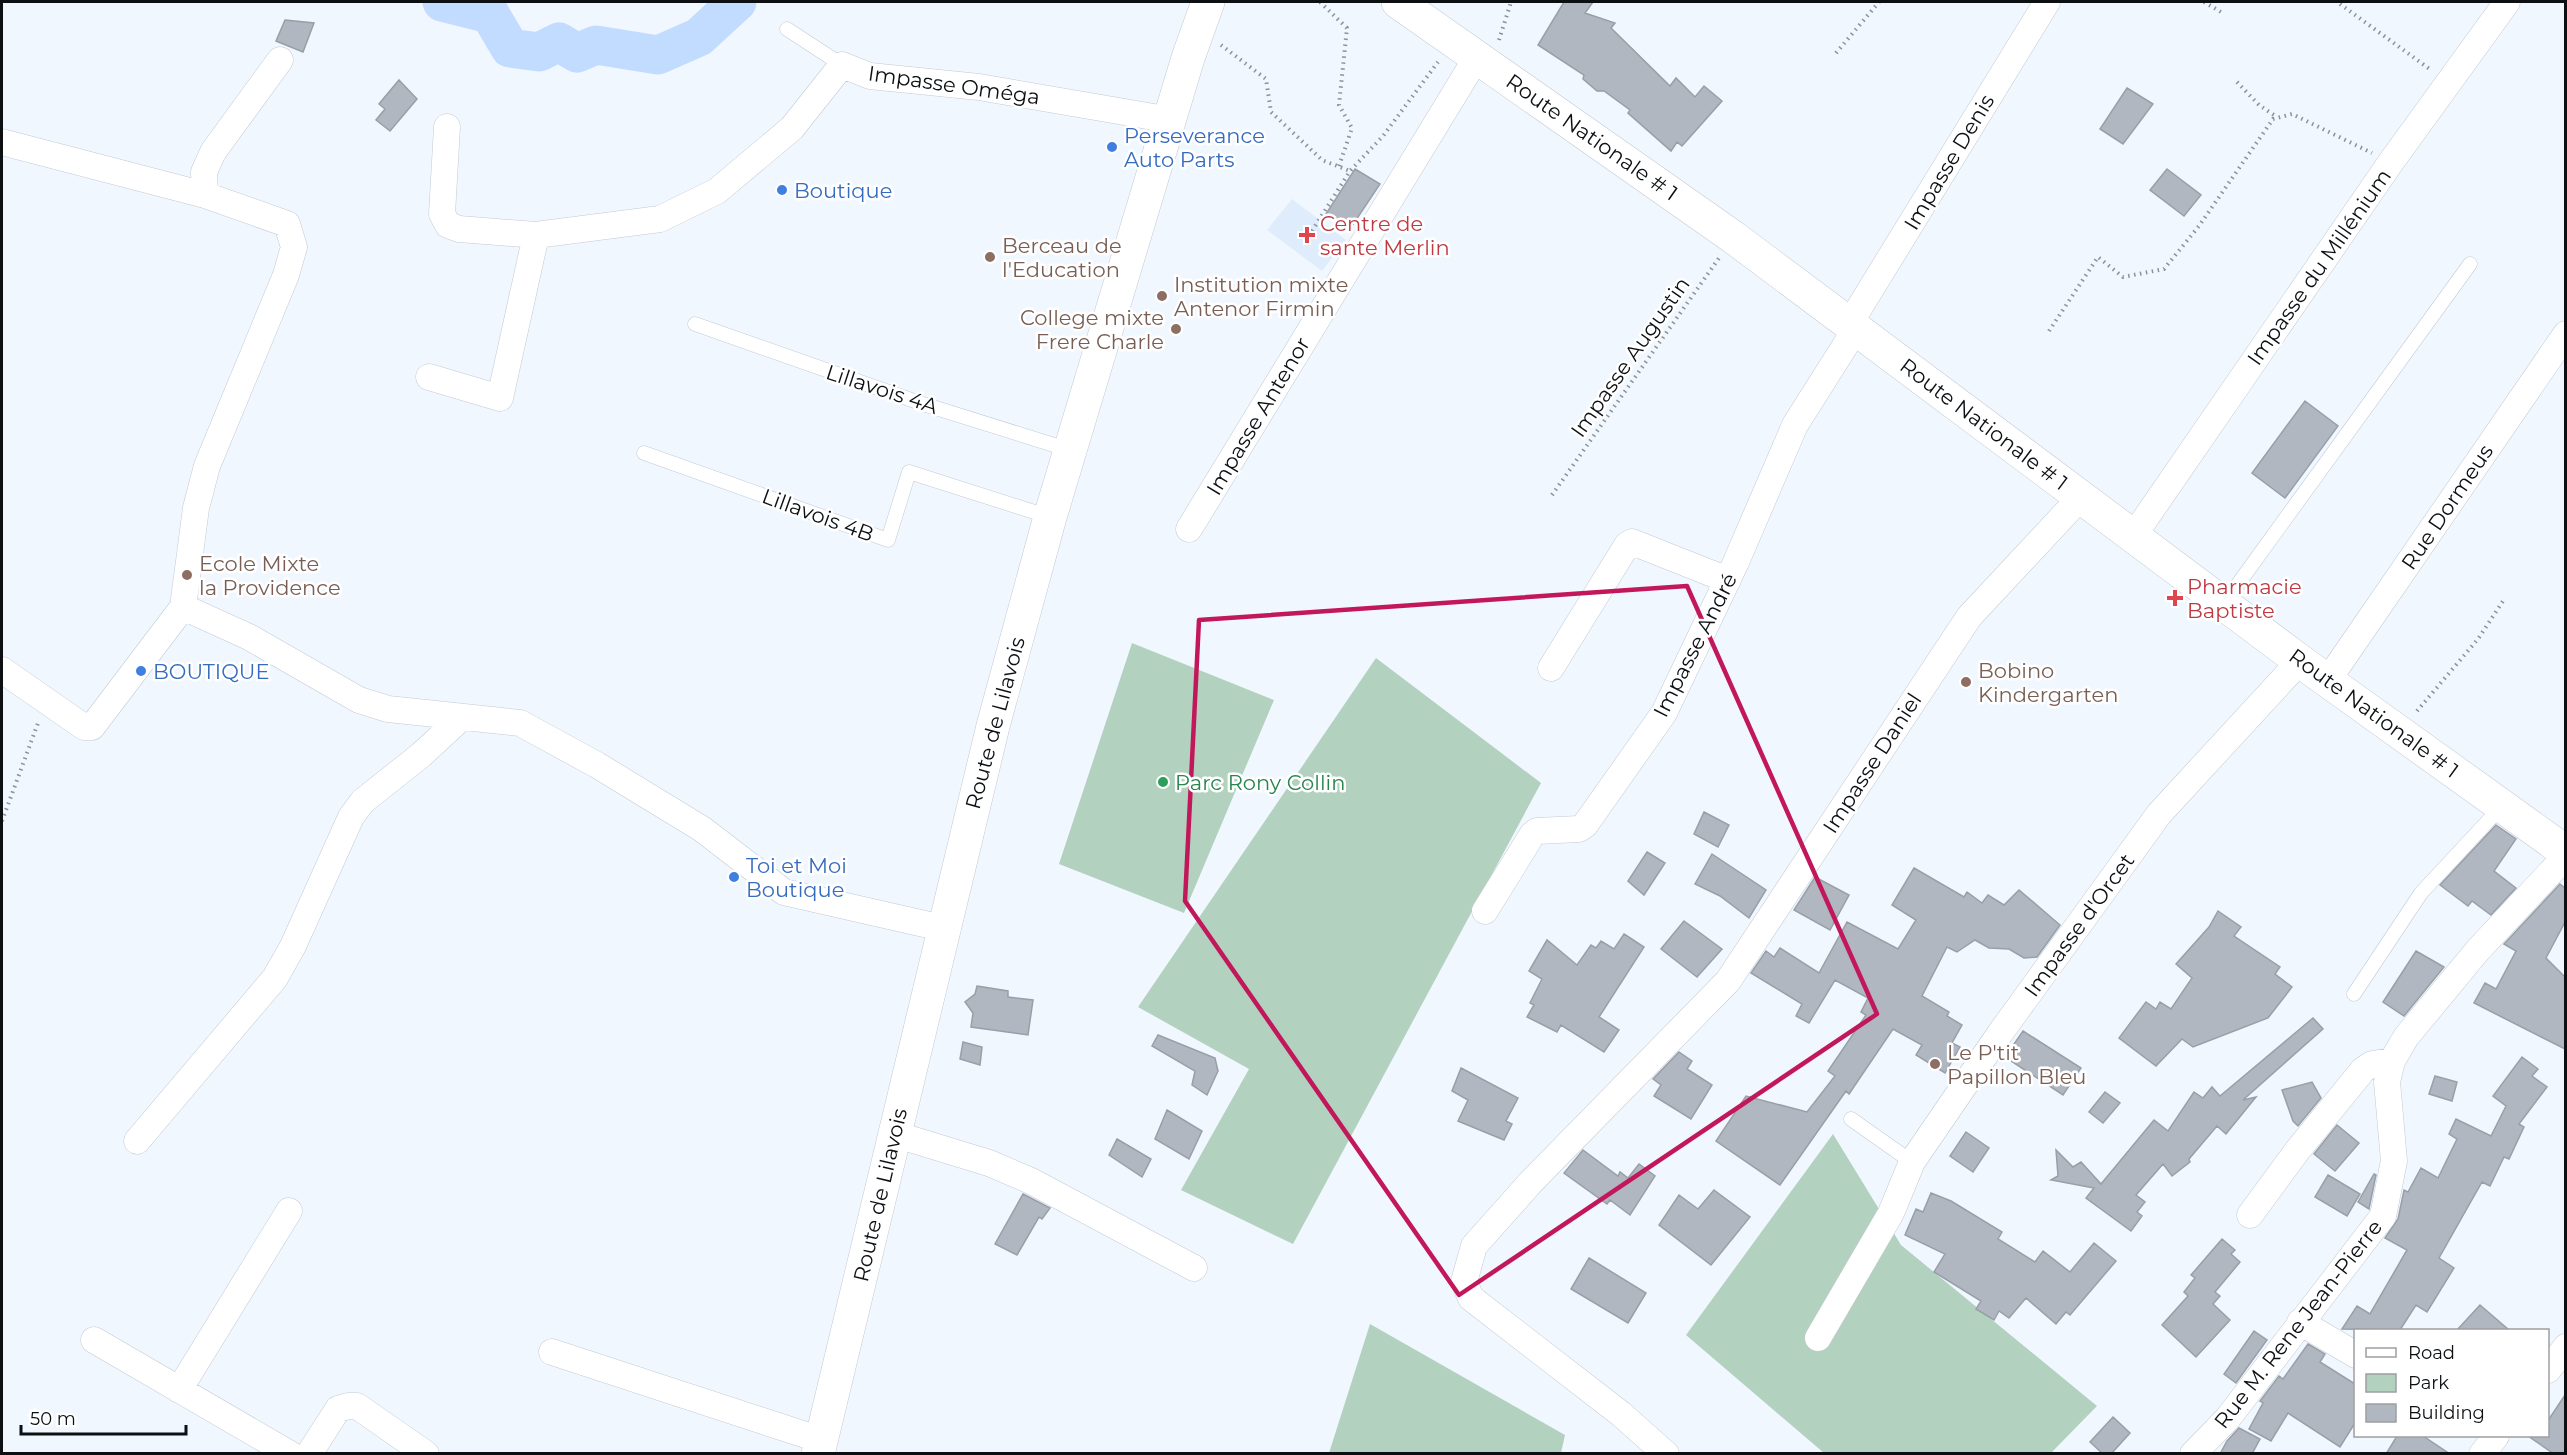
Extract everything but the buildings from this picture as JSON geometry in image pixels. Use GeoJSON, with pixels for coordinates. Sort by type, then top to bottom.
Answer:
{"type":"FeatureCollection","features":[{"type":"Feature","properties":{"kind":"main road","name":"Route de Lilavois"},"geometry":{"type":"LineString","coordinates":[[819,1447],[942,928],[993,726],[1050,517],[1188,58],[1208,2]]}},
{"type":"Feature","properties":{"kind":"main road","name":"Route Nationale # 1"},"geometry":{"type":"LineString","coordinates":[[1398,2],[1733,237],[1854,325],[2080,498],[2225,602],[2300,661],[2565,852]]}},
{"type":"Feature","properties":{"kind":"street","name":"Impasse Denis"},"geometry":{"type":"LineString","coordinates":[[1854,325],[2047,2]]}},
{"type":"Feature","properties":{"kind":"street","name":"Impasse du Millénium"},"geometry":{"type":"LineString","coordinates":[[2134,535],[2391,162],[2507,2]]}},
{"type":"Feature","properties":{"kind":"street","name":"Impasse Antenor"},"geometry":{"type":"LineString","coordinates":[[1189,529],[1474,54]]}},
{"type":"Feature","properties":{"kind":"street"},"geometry":{"type":"LineString","coordinates":[[205,195],[204,172],[213,152],[280,60]]}},
{"type":"Feature","properties":{"kind":"street","name":"Impasse Oméga"},"geometry":{"type":"LineString","coordinates":[[447,127],[442,214],[448,225],[459,229],[536,235],[660,219],[717,191],[792,128],[842,65],[870,76],[979,87],[1170,120]]}},
{"type":"Feature","properties":{"kind":"street"},"geometry":{"type":"LineString","coordinates":[[2,142],[205,195],[287,224],[294,246],[286,274],[207,466],[196,508],[183,606],[96,725],[84,727],[2,670]]}},
{"type":"Feature","properties":{"kind":"street"},"geometry":{"type":"LineString","coordinates":[[429,377],[500,398],[536,235]]}},
{"type":"Feature","properties":{"kind":"street","name":"Impasse André"},"geometry":{"type":"LineString","coordinates":[[1485,911],[1532,835],[1537,831],[1579,829],[1585,825],[1664,712],[1728,580],[1795,425],[1854,325]]}},
{"type":"Feature","properties":{"kind":"street","name":"Rue Dormeus"},"geometry":{"type":"LineString","coordinates":[[2328,680],[2565,334]]}},
{"type":"Feature","properties":{"kind":"street","name":"Impasse Daniel"},"geometry":{"type":"LineString","coordinates":[[1666,1454],[1621,1414],[1471,1299],[1464,1282],[1474,1246],[1531,1182],[1728,981],[1969,617],[2080,498]]}},
{"type":"Feature","properties":{"kind":"street"},"geometry":{"type":"LineString","coordinates":[[1551,668],[1627,545],[1632,542],[1728,580]]}},
{"type":"Feature","properties":{"kind":"street"},"geometry":{"type":"LineString","coordinates":[[183,606],[249,637],[359,700],[388,709],[520,723],[597,765],[702,829],[784,892],[942,928]]}},
{"type":"Feature","properties":{"kind":"street","name":"Impasse d'Orcet"},"geometry":{"type":"LineString","coordinates":[[1818,1338],[1891,1213],[1912,1162],[2001,1032],[2159,814],[2300,661]]}},
{"type":"Feature","properties":{"kind":"street"},"geometry":{"type":"LineString","coordinates":[[137,1141],[275,978],[293,946],[351,817],[363,801],[421,755],[461,718]]}},
{"type":"Feature","properties":{"kind":"street","name":"Rue M. Rene Jean-Pierre"},"geometry":{"type":"LineString","coordinates":[[2193,1454],[2228,1418],[2383,1216],[2394,1161],[2387,1082],[2392,1061],[2406,1037],[2478,950],[2565,856]]}},
{"type":"Feature","properties":{"kind":"street"},"geometry":{"type":"LineString","coordinates":[[2250,1215],[2297,1151],[2363,1070],[2372,1064],[2392,1061]]}},
{"type":"Feature","properties":{"kind":"street"},"geometry":{"type":"LineString","coordinates":[[894,1134],[989,1163],[1010,1172],[1194,1268]]}},
{"type":"Feature","properties":{"kind":"street"},"geometry":{"type":"LineString","coordinates":[[179,1390],[289,1211]]}},
{"type":"Feature","properties":{"kind":"street"},"geometry":{"type":"LineString","coordinates":[[2300,1322],[2354,1354]]}},
{"type":"Feature","properties":{"kind":"street"},"geometry":{"type":"LineString","coordinates":[[94,1340],[290,1454]]}},
{"type":"Feature","properties":{"kind":"street"},"geometry":{"type":"LineString","coordinates":[[2549,1367],[2565,1347]]}},
{"type":"Feature","properties":{"kind":"street"},"geometry":{"type":"LineString","coordinates":[[552,1352],[819,1447]]}},
{"type":"Feature","properties":{"kind":"street"},"geometry":{"type":"LineString","coordinates":[[309,1454],[338,1409],[348,1406],[357,1407],[426,1454]]}},
{"type":"Feature","properties":{"kind":"lane"},"geometry":{"type":"LineString","coordinates":[[787,29],[842,65]]}},
{"type":"Feature","properties":{"kind":"lane"},"geometry":{"type":"LineString","coordinates":[[2225,602],[2470,264]]}},
{"type":"Feature","properties":{"kind":"lane","name":"Lillavois 4A"},"geometry":{"type":"LineString","coordinates":[[695,324],[911,400],[1070,450]]}},
{"type":"Feature","properties":{"kind":"lane","name":"Lillavois 4B"},"geometry":{"type":"LineString","coordinates":[[644,453],[888,540],[909,472],[1050,517]]}},
{"type":"Feature","properties":{"kind":"lane"},"geometry":{"type":"LineString","coordinates":[[2354,994],[2421,892],[2502,806]]}},
{"type":"Feature","properties":{"kind":"lane"},"geometry":{"type":"LineString","coordinates":[[1851,1119],[1912,1162]]}},
{"type":"Feature","properties":{"kind":"path"},"geometry":{"type":"LineString","coordinates":[[1320,2],[1347,28],[1339,105],[1352,129],[1339,166]]}},
{"type":"Feature","properties":{"kind":"path"},"geometry":{"type":"LineString","coordinates":[[1312,231],[1350,171],[1383,136],[1474,54],[1511,2]]}},
{"type":"Feature","properties":{"kind":"path"},"geometry":{"type":"LineString","coordinates":[[1836,53],[1879,2]]}},
{"type":"Feature","properties":{"kind":"path"},"geometry":{"type":"LineString","coordinates":[[2204,2],[2221,12]]}},
{"type":"Feature","properties":{"kind":"path"},"geometry":{"type":"LineString","coordinates":[[2340,4],[2449,82]]}},
{"type":"Feature","properties":{"kind":"path"},"geometry":{"type":"LineString","coordinates":[[1221,45],[1266,79],[1270,112],[1323,160],[1350,171]]}},
{"type":"Feature","properties":{"kind":"path"},"geometry":{"type":"LineString","coordinates":[[2237,82],[2259,105],[2278,118]]}},
{"type":"Feature","properties":{"kind":"path"},"geometry":{"type":"LineString","coordinates":[[2049,331],[2098,257],[2123,277],[2164,269],[2199,226],[2273,119],[2292,114],[2391,162]]}},
{"type":"Feature","properties":{"kind":"path","name":"Impasse Augustin"},"geometry":{"type":"LineString","coordinates":[[1552,495],[1733,237]]}},
{"type":"Feature","properties":{"kind":"path"},"geometry":{"type":"LineString","coordinates":[[2407,738],[2416,712],[2478,639],[2503,601]]}},
{"type":"Feature","properties":{"kind":"path"},"geometry":{"type":"LineString","coordinates":[[2,821],[47,700]]}},
{"type":"Feature","properties":{"kind":"path"},"geometry":{"type":"LineString","coordinates":[[2,807],[8,806]]}},
{"type":"Feature","properties":{"kind":"highlighted area"},"geometry":{"type":"Polygon","coordinates":[[[1687,586],[1877,1014],[1459,1295],[1185,901],[1199,620],[1687,586]]]}},
{"type":"Feature","properties":{"kind":"shaded area","name":"Centre de sante Merlin"},"geometry":{"type":"Polygon","coordinates":[[[1292,199],[1346,240],[1322,271],[1267,230],[1292,199]]]}},
{"type":"Feature","properties":{"kind":"green space","name":"Parc Rony Collin"},"geometry":{"type":"Polygon","coordinates":[[[1132,643],[1274,700],[1184,913],[1059,864],[1132,643]]]}},
{"type":"Feature","properties":{"kind":"green space"},"geometry":{"type":"Polygon","coordinates":[[[1376,658],[1541,783],[1293,1244],[1181,1190],[1249,1069],[1138,1007],[1376,658]]]}},
{"type":"Feature","properties":{"kind":"green space"},"geometry":{"type":"Polygon","coordinates":[[[1833,1134],[1901,1245],[2097,1406],[2051,1453],[1824,1453],[1686,1335],[1833,1134]]]}},
{"type":"Feature","properties":{"kind":"green space"},"geometry":{"type":"Polygon","coordinates":[[[1370,1324],[1565,1435],[1561,1453],[1329,1453],[1370,1324]]]}},
{"type":"Feature","properties":{"kind":"waterway"},"geometry":{"type":"LineString","coordinates":[[442,2],[490,14],[510,48],[539,52],[559,42],[577,53],[596,45],[658,55],[699,37],[737,2]]}},
{"type":"Feature","properties":{"kind":"place","name":"Perseverance Auto Parts"},"geometry":{"type":"Point","coordinates":[1112,147]}},
{"type":"Feature","properties":{"kind":"place","name":"Boutique"},"geometry":{"type":"Point","coordinates":[782,190]}},
{"type":"Feature","properties":{"kind":"place","name":"Centre de sante Merlin"},"geometry":{"type":"Point","coordinates":[1307,235]}},
{"type":"Feature","properties":{"kind":"place","name":"Berceau de l'Education"},"geometry":{"type":"Point","coordinates":[990,257]}},
{"type":"Feature","properties":{"kind":"place","name":"Institution mixte Antenor Firmin"},"geometry":{"type":"Point","coordinates":[1162,296]}},
{"type":"Feature","properties":{"kind":"place","name":"College mixte Frere Charle"},"geometry":{"type":"Point","coordinates":[1176,329]}},
{"type":"Feature","properties":{"kind":"place","name":"Ecole Mixte la Providence"},"geometry":{"type":"Point","coordinates":[187,575]}},
{"type":"Feature","properties":{"kind":"place","name":"Pharmacie Baptiste"},"geometry":{"type":"Point","coordinates":[2175,598]}},
{"type":"Feature","properties":{"kind":"place","name":"BOUTIQUE"},"geometry":{"type":"Point","coordinates":[141,671]}},
{"type":"Feature","properties":{"kind":"place","name":"Bobino Kindergarten"},"geometry":{"type":"Point","coordinates":[1966,682]}},
{"type":"Feature","properties":{"kind":"place","name":"Parc Rony Collin"},"geometry":{"type":"Point","coordinates":[1163,782]}},
{"type":"Feature","properties":{"kind":"place","name":"Toi et Moi Boutique"},"geometry":{"type":"Point","coordinates":[734,877]}},
{"type":"Feature","properties":{"kind":"place","name":"Le P'tit Papillon Bleu"},"geometry":{"type":"Point","coordinates":[1935,1064]}}]}
